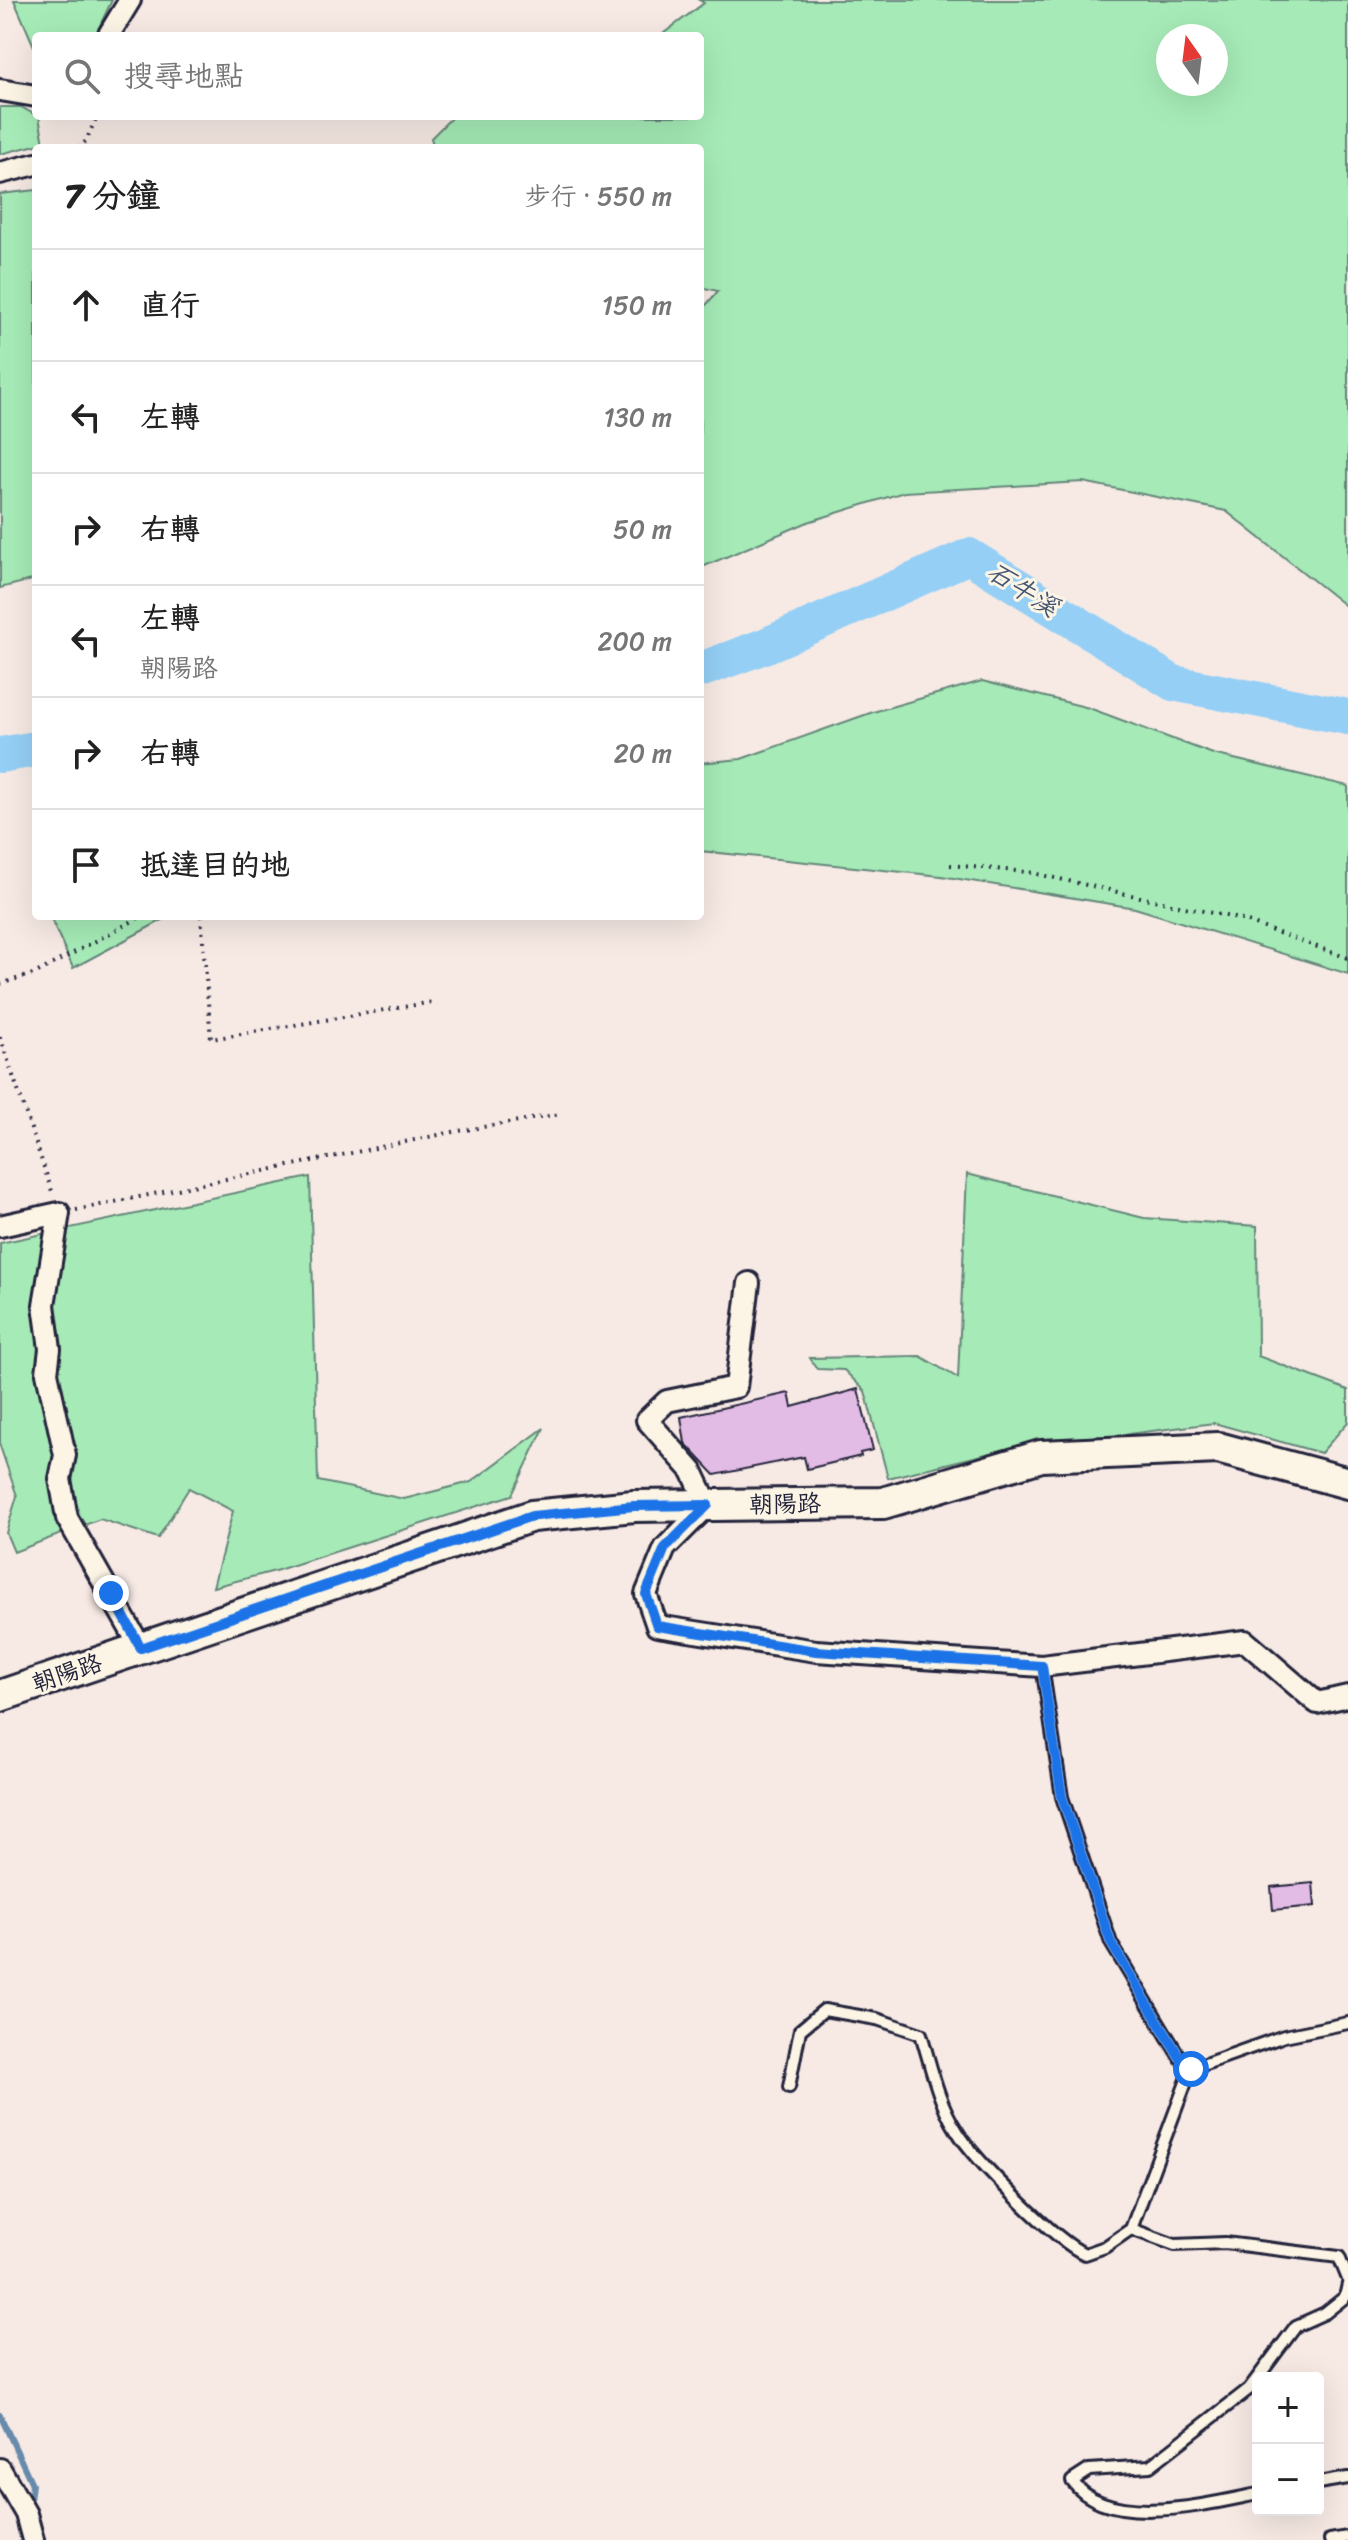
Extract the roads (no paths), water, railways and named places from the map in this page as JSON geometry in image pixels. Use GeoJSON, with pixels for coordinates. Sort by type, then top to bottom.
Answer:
{"type":"FeatureCollection","features":[{"type":"Feature","properties":{"kind":"main road","name":"朝陽路"},"geometry":{"type":"LineString","coordinates":[[0,1696],[532,1516],[634,1506],[883,1503],[1041,1456],[1218,1448],[1348,1483]]}},
{"type":"Feature","properties":{"kind":"street"},"geometry":{"type":"LineString","coordinates":[[110,32],[130,0]]}},
{"type":"Feature","properties":{"kind":"street"},"geometry":{"type":"LineString","coordinates":[[0,90],[32,95]]}},
{"type":"Feature","properties":{"kind":"street"},"geometry":{"type":"LineString","coordinates":[[0,173],[32,165]]}},
{"type":"Feature","properties":{"kind":"street"},"geometry":{"type":"LineString","coordinates":[[0,1226],[59,1213],[44,1305],[50,1349],[47,1373],[65,1455],[60,1479],[67,1518],[141,1648]]}},
{"type":"Feature","properties":{"kind":"street"},"geometry":{"type":"LineString","coordinates":[[749,1283],[736,1387],[667,1401],[647,1420],[692,1471],[708,1505],[665,1548],[646,1594],[657,1626],[816,1651],[1042,1666],[1245,1641],[1317,1703],[1348,1696]]}},
{"type":"Feature","properties":{"kind":"street"},"geometry":{"type":"LineString","coordinates":[[0,2469],[26,2514],[33,2540]]}},
{"type":"Feature","properties":{"kind":"lane"},"geometry":{"type":"LineString","coordinates":[[1042,1666],[1062,1797],[1111,1943],[1179,2056],[1191,2069]]}},
{"type":"Feature","properties":{"kind":"lane"},"geometry":{"type":"LineString","coordinates":[[789,2087],[800,2030],[824,2010],[877,2019],[921,2034],[942,2102],[958,2133],[1037,2217],[1069,2247],[1085,2254],[1105,2247],[1131,2229],[1191,2069],[1284,2036],[1348,2023]]}},
{"type":"Feature","properties":{"kind":"lane"},"geometry":{"type":"LineString","coordinates":[[1131,2229],[1175,2245],[1225,2243],[1339,2257],[1348,2281],[1345,2297],[1325,2313],[1296,2326],[1249,2389],[1150,2466],[1089,2470],[1072,2481],[1082,2495],[1116,2505],[1168,2511],[1252,2495]]}},
{"type":"Feature","properties":{"kind":"lane"},"geometry":{"type":"LineString","coordinates":[[1324,2482],[1348,2478]]}},
{"type":"Feature","properties":{"kind":"lane"},"geometry":{"type":"LineString","coordinates":[[1330,2540],[1348,2537]]}},
{"type":"Feature","properties":{"kind":"waterway","name":"石牛溪"},"geometry":{"type":"LineString","coordinates":[[704,669],[767,645],[969,556],[1173,683],[1348,717]]}},
{"type":"Feature","properties":{"kind":"waterway","name":"石牛溪"},"geometry":{"type":"LineString","coordinates":[[0,755],[32,750]]}},
{"type":"Feature","properties":{"kind":"waterway"},"geometry":{"type":"LineString","coordinates":[[0,2415],[32,2484],[29,2509]]}}]}
